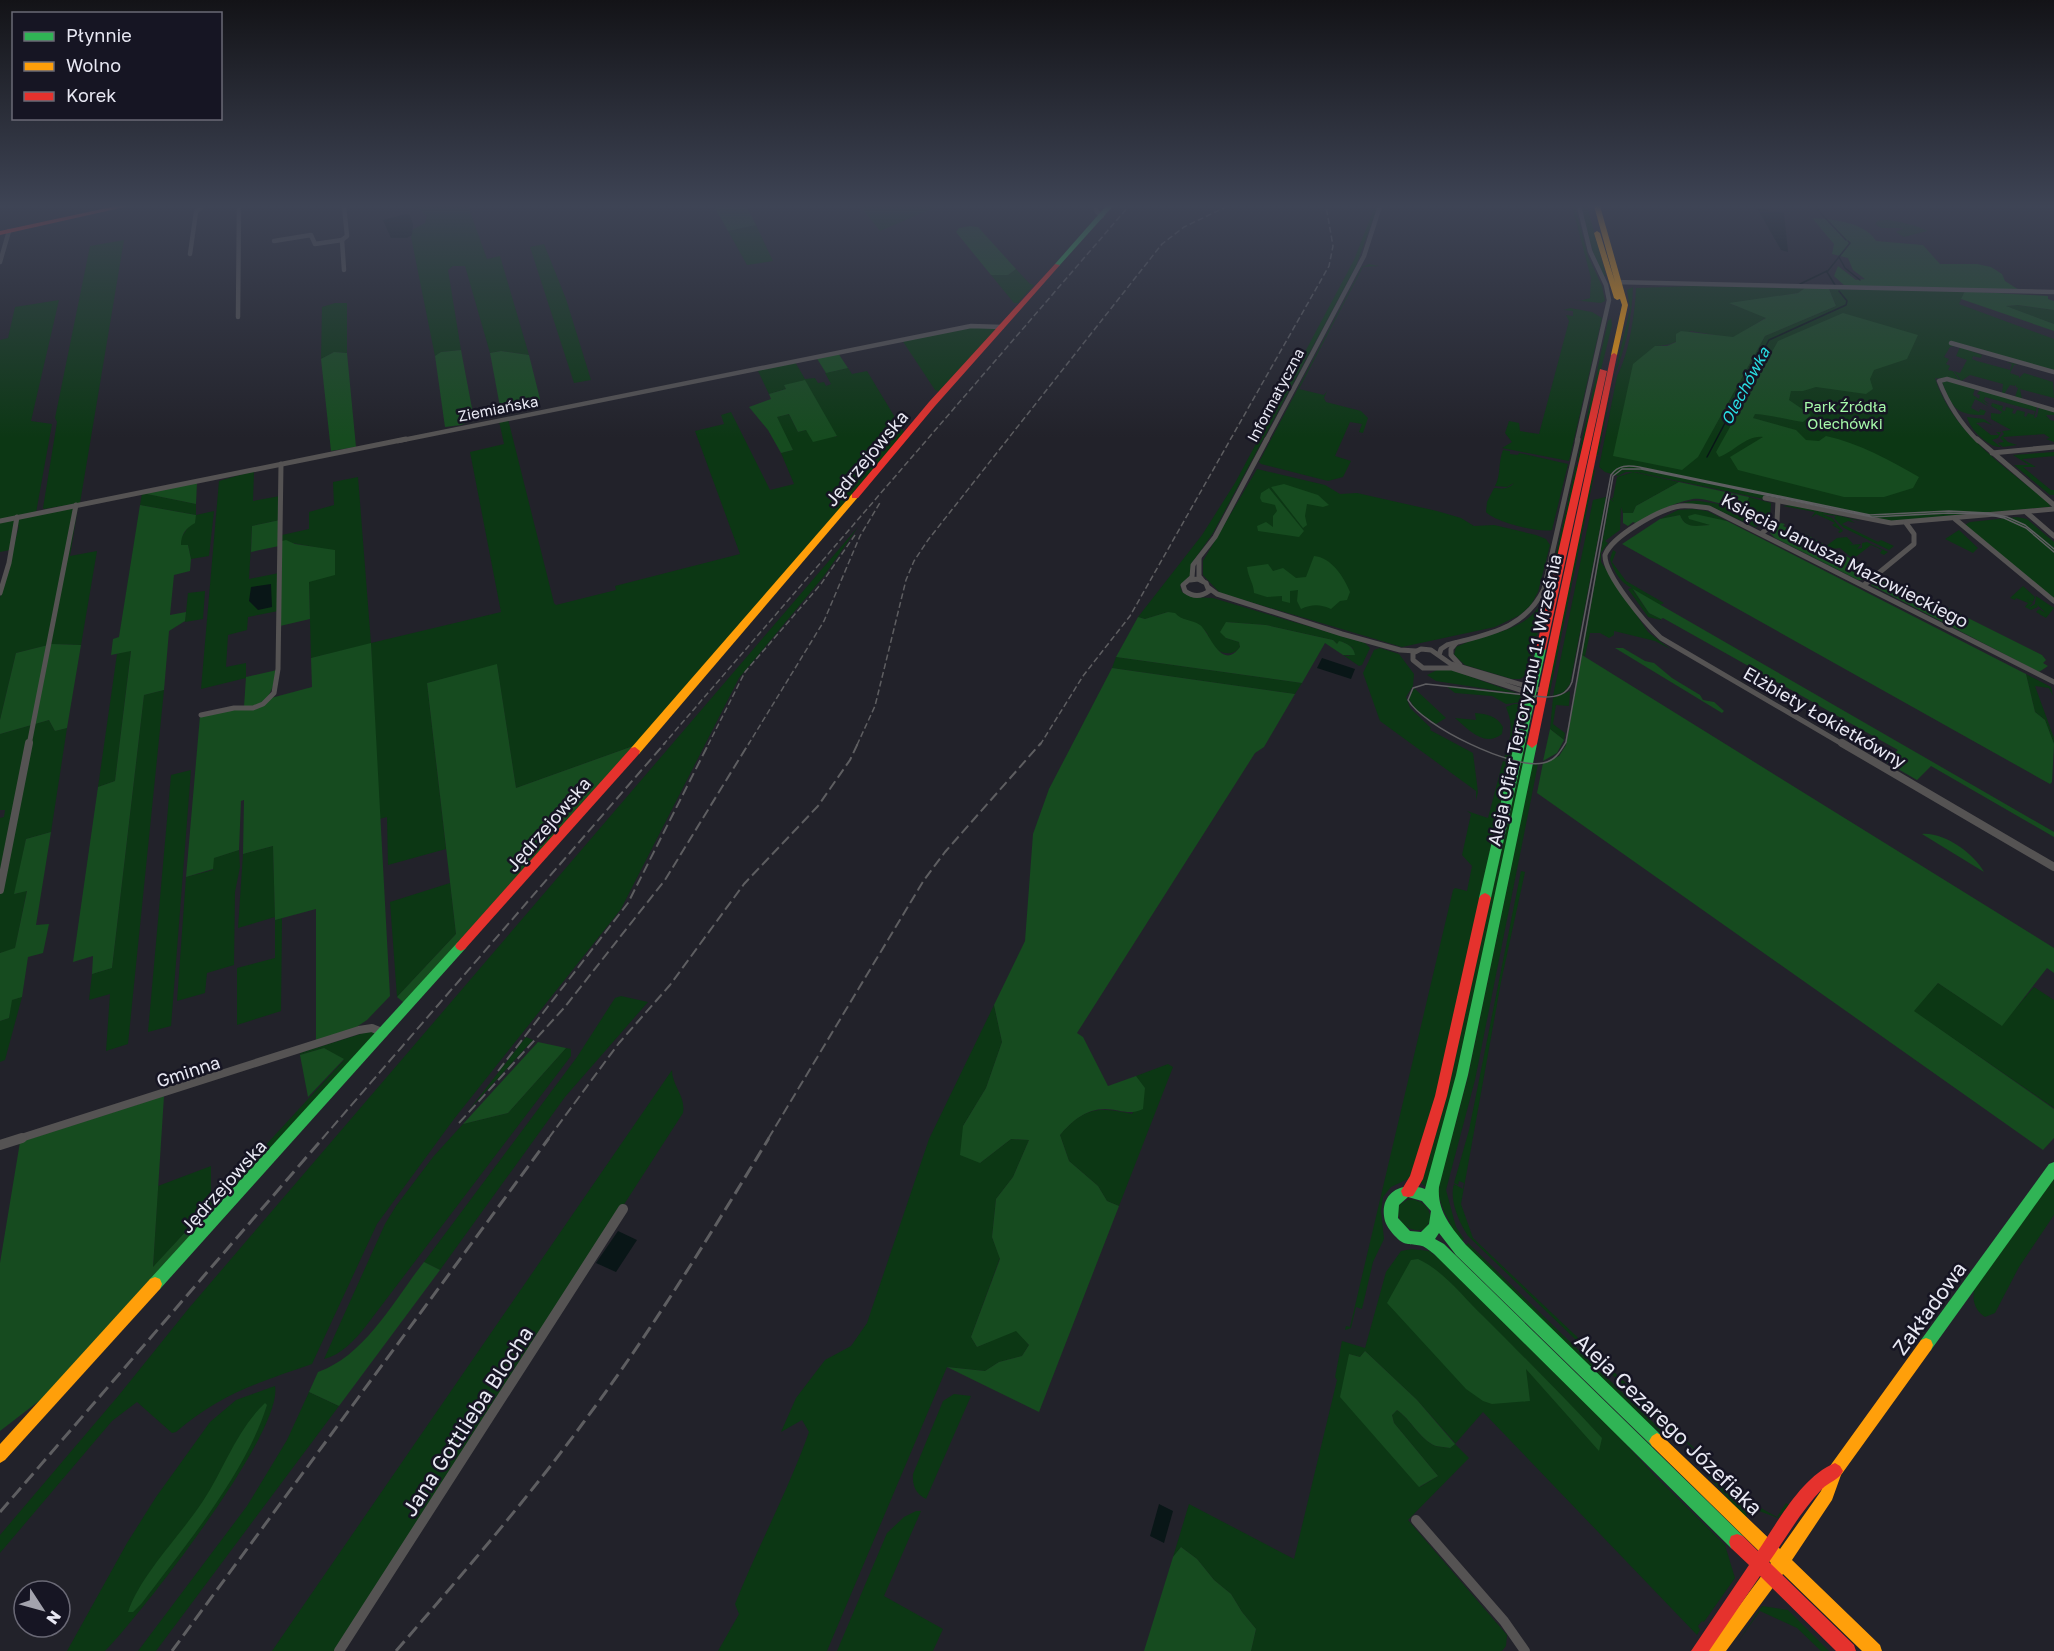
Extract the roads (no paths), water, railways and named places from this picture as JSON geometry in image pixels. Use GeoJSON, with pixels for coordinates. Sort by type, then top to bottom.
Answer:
{"type":"FeatureCollection","features":[{"type":"Feature","properties":{"kind":"street"},"geometry":{"type":"LineString","coordinates":[[238,283],[238,317]]}},
{"type":"Feature","properties":{"kind":"street","name":"Jędrzejowska"},"geometry":{"type":"LineString","coordinates":[[0,1455],[384,1033],[759,609],[932,404],[1038,283]]}},
{"type":"Feature","properties":{"kind":"street","name":"Informatyczna"},"geometry":{"type":"LineString","coordinates":[[1190,580],[1193,565],[1215,537],[1350,283]]}},
{"type":"Feature","properties":{"kind":"street"},"geometry":{"type":"LineString","coordinates":[[1437,667],[1444,647],[1512,625],[1533,609],[1542,596],[1609,301],[1605,283]]}},
{"type":"Feature","properties":{"kind":"street"},"geometry":{"type":"LineString","coordinates":[[1616,284],[2054,292]]}},
{"type":"Feature","properties":{"kind":"street","name":"Aleja Ofiar Terroryzmu 11 Września"},"geometry":{"type":"LineString","coordinates":[[1408,1191],[1416,1179],[1441,1096],[1617,317],[1616,284]]}},
{"type":"Feature","properties":{"kind":"street","name":"Aleja Ofiar Terroryzmu 11 Września"},"geometry":{"type":"LineString","coordinates":[[1431,1201],[1432,1187],[1462,1075],[1604,399],[1624,315],[1616,284]]}},
{"type":"Feature","properties":{"kind":"street","name":"Ziemiańska"},"geometry":{"type":"LineString","coordinates":[[0,521],[971,326],[1002,327]]}},
{"type":"Feature","properties":{"kind":"street"},"geometry":{"type":"LineString","coordinates":[[1951,343],[2054,372]]}},
{"type":"Feature","properties":{"kind":"street"},"geometry":{"type":"LineString","coordinates":[[2054,410],[1947,379],[1940,380],[1942,391],[1958,417],[1976,439],[2054,507]]}},
{"type":"Feature","properties":{"kind":"street"},"geometry":{"type":"LineString","coordinates":[[1992,453],[2054,447]]}},
{"type":"Feature","properties":{"kind":"street"},"geometry":{"type":"LineString","coordinates":[[201,715],[234,708],[253,708],[267,700],[275,688],[278,669],[281,464]]}},
{"type":"Feature","properties":{"kind":"street"},"geometry":{"type":"LineString","coordinates":[[1765,498],[1875,521],[1906,523],[2026,512],[2054,507]]}},
{"type":"Feature","properties":{"kind":"street"},"geometry":{"type":"LineString","coordinates":[[1762,533],[1777,521],[1778,501]]}},
{"type":"Feature","properties":{"kind":"street"},"geometry":{"type":"LineString","coordinates":[[0,890],[28,740],[59,604],[76,505]]}},
{"type":"Feature","properties":{"kind":"street","name":"Księcia Janusza Mazowieckiego"},"geometry":{"type":"LineString","coordinates":[[1606,565],[1604,555],[1610,545],[1661,511],[1674,506],[1694,505],[1709,508],[2054,682]]}},
{"type":"Feature","properties":{"kind":"street"},"geometry":{"type":"LineString","coordinates":[[2026,512],[2054,536]]}},
{"type":"Feature","properties":{"kind":"street"},"geometry":{"type":"LineString","coordinates":[[0,593],[9,563],[17,517]]}},
{"type":"Feature","properties":{"kind":"street"},"geometry":{"type":"LineString","coordinates":[[1955,519],[2054,601]]}},
{"type":"Feature","properties":{"kind":"street"},"geometry":{"type":"LineString","coordinates":[[1864,585],[1914,544],[1914,534],[1906,523]]}},
{"type":"Feature","properties":{"kind":"street"},"geometry":{"type":"LineString","coordinates":[[1199,558],[1199,576],[1216,594],[1371,642],[1410,652],[1449,640],[1477,636]]}},
{"type":"Feature","properties":{"kind":"street","name":"Elżbiety Łokietkówny"},"geometry":{"type":"LineString","coordinates":[[1606,565],[1649,627],[1661,638],[2054,867]]}},
{"type":"Feature","properties":{"kind":"street"},"geometry":{"type":"LineString","coordinates":[[1203,580],[1190,580],[1184,584],[1185,591],[1195,596],[1204,595],[1248,605]]}},
{"type":"Feature","properties":{"kind":"street"},"geometry":{"type":"LineString","coordinates":[[1204,595],[1209,588]]}},
{"type":"Feature","properties":{"kind":"street"},"geometry":{"type":"LineString","coordinates":[[1371,642],[1413,660],[1423,668],[1452,668],[1531,690]]}},
{"type":"Feature","properties":{"kind":"street"},"geometry":{"type":"LineString","coordinates":[[1458,642],[1451,649],[1451,655],[1463,667]]}},
{"type":"Feature","properties":{"kind":"street"},"geometry":{"type":"LineString","coordinates":[[1425,649],[1463,667],[1542,694]]}},
{"type":"Feature","properties":{"kind":"street"},"geometry":{"type":"LineString","coordinates":[[1413,660],[1413,653],[1416,651]]}},
{"type":"Feature","properties":{"kind":"street","name":"Gminna"},"geometry":{"type":"LineString","coordinates":[[0,1145],[359,1030],[372,1028],[384,1033]]}},
{"type":"Feature","properties":{"kind":"street","name":"Zakładowa"},"geometry":{"type":"LineString","coordinates":[[1716,1651],[1782,1562],[1827,1495],[1835,1471],[2054,1168]]}},
{"type":"Feature","properties":{"kind":"street"},"geometry":{"type":"LineString","coordinates":[[1408,1191],[1425,1196],[1431,1201],[1437,1210],[1438,1223],[1433,1234],[1423,1239],[1406,1235],[1392,1221],[1391,1201],[1396,1195],[1408,1191]]}},
{"type":"Feature","properties":{"kind":"street","name":"Jana Gottlieba Blocha"},"geometry":{"type":"LineString","coordinates":[[339,1651],[623,1209]]}},
{"type":"Feature","properties":{"kind":"street","name":"Aleja Cezarego Józefiaka"},"geometry":{"type":"LineString","coordinates":[[1438,1223],[1457,1246],[1874,1651]]}},
{"type":"Feature","properties":{"kind":"street","name":"Aleja Cezarego Józefiaka"},"geometry":{"type":"LineString","coordinates":[[1423,1239],[1439,1249],[1848,1651]]}},
{"type":"Feature","properties":{"kind":"street","name":"Zakładowa"},"geometry":{"type":"LineString","coordinates":[[1699,1651],[1768,1548],[1812,1488],[1835,1471]]}},
{"type":"Feature","properties":{"kind":"street"},"geometry":{"type":"LineString","coordinates":[[1416,1520],[1504,1621],[1525,1651]]}},
{"type":"Feature","properties":{"kind":"waterway","name":"Olechówka"},"geometry":{"type":"LineString","coordinates":[[1707,457],[1769,340],[1846,305],[1847,301],[1839,291]]}},
{"type":"Feature","properties":{"kind":"tram line"},"geometry":{"type":"LineString","coordinates":[[2054,549],[2025,525],[2007,517],[1988,513],[1949,511],[1870,515],[1639,467],[1624,466],[1611,475],[1572,682],[1567,690],[1557,696],[1544,697],[1426,684],[1413,688],[1408,700],[1431,722],[1491,753],[1529,763],[1543,763],[1557,756],[1566,742],[1613,476],[1622,469],[1641,469],[1872,517],[1948,513],[1986,514],[2004,518],[2026,528],[2054,552]]}},
{"type":"Feature","properties":{"kind":"railway"},"geometry":{"type":"LineString","coordinates":[[663,745],[1062,283]]}},
{"type":"Feature","properties":{"kind":"railway"},"geometry":{"type":"LineString","coordinates":[[857,745],[875,706],[906,580],[914,561],[928,540],[1131,283]]}},
{"type":"Feature","properties":{"kind":"railway"},"geometry":{"type":"LineString","coordinates":[[1040,745],[1083,676],[1130,616],[1319,283]]}},
{"type":"Feature","properties":{"kind":"railway"},"geometry":{"type":"LineString","coordinates":[[748,745],[824,621],[860,536],[881,501]]}},
{"type":"Feature","properties":{"kind":"railway"},"geometry":{"type":"LineString","coordinates":[[708,745],[745,672],[821,584],[855,535]]}},
{"type":"Feature","properties":{"kind":"railway"},"geometry":{"type":"LineString","coordinates":[[322,1139],[665,743]]}},
{"type":"Feature","properties":{"kind":"railway"},"geometry":{"type":"LineString","coordinates":[[498,1071],[628,903],[709,743]]}},
{"type":"Feature","properties":{"kind":"railway"},"geometry":{"type":"LineString","coordinates":[[459,1123],[564,1008],[665,880],[749,743]]}},
{"type":"Feature","properties":{"kind":"railway"},"geometry":{"type":"LineString","coordinates":[[548,1139],[619,1043],[670,985],[744,884],[818,806],[850,760],[858,743]]}},
{"type":"Feature","properties":{"kind":"railway"},"geometry":{"type":"LineString","coordinates":[[768,1139],[924,880],[945,852],[1041,743]]}},
{"type":"Feature","properties":{"kind":"railway"},"geometry":{"type":"LineString","coordinates":[[0,1512],[323,1138]]}},
{"type":"Feature","properties":{"kind":"railway"},"geometry":{"type":"LineString","coordinates":[[172,1651],[549,1138]]}},
{"type":"Feature","properties":{"kind":"railway"},"geometry":{"type":"LineString","coordinates":[[396,1651],[515,1510],[608,1389],[679,1283],[769,1138]]}},
{"type":"Feature","properties":{"kind":"park label","name":"Park Źródła Olechówki"},"geometry":{"type":"Point","coordinates":[1845,414]}}]}
